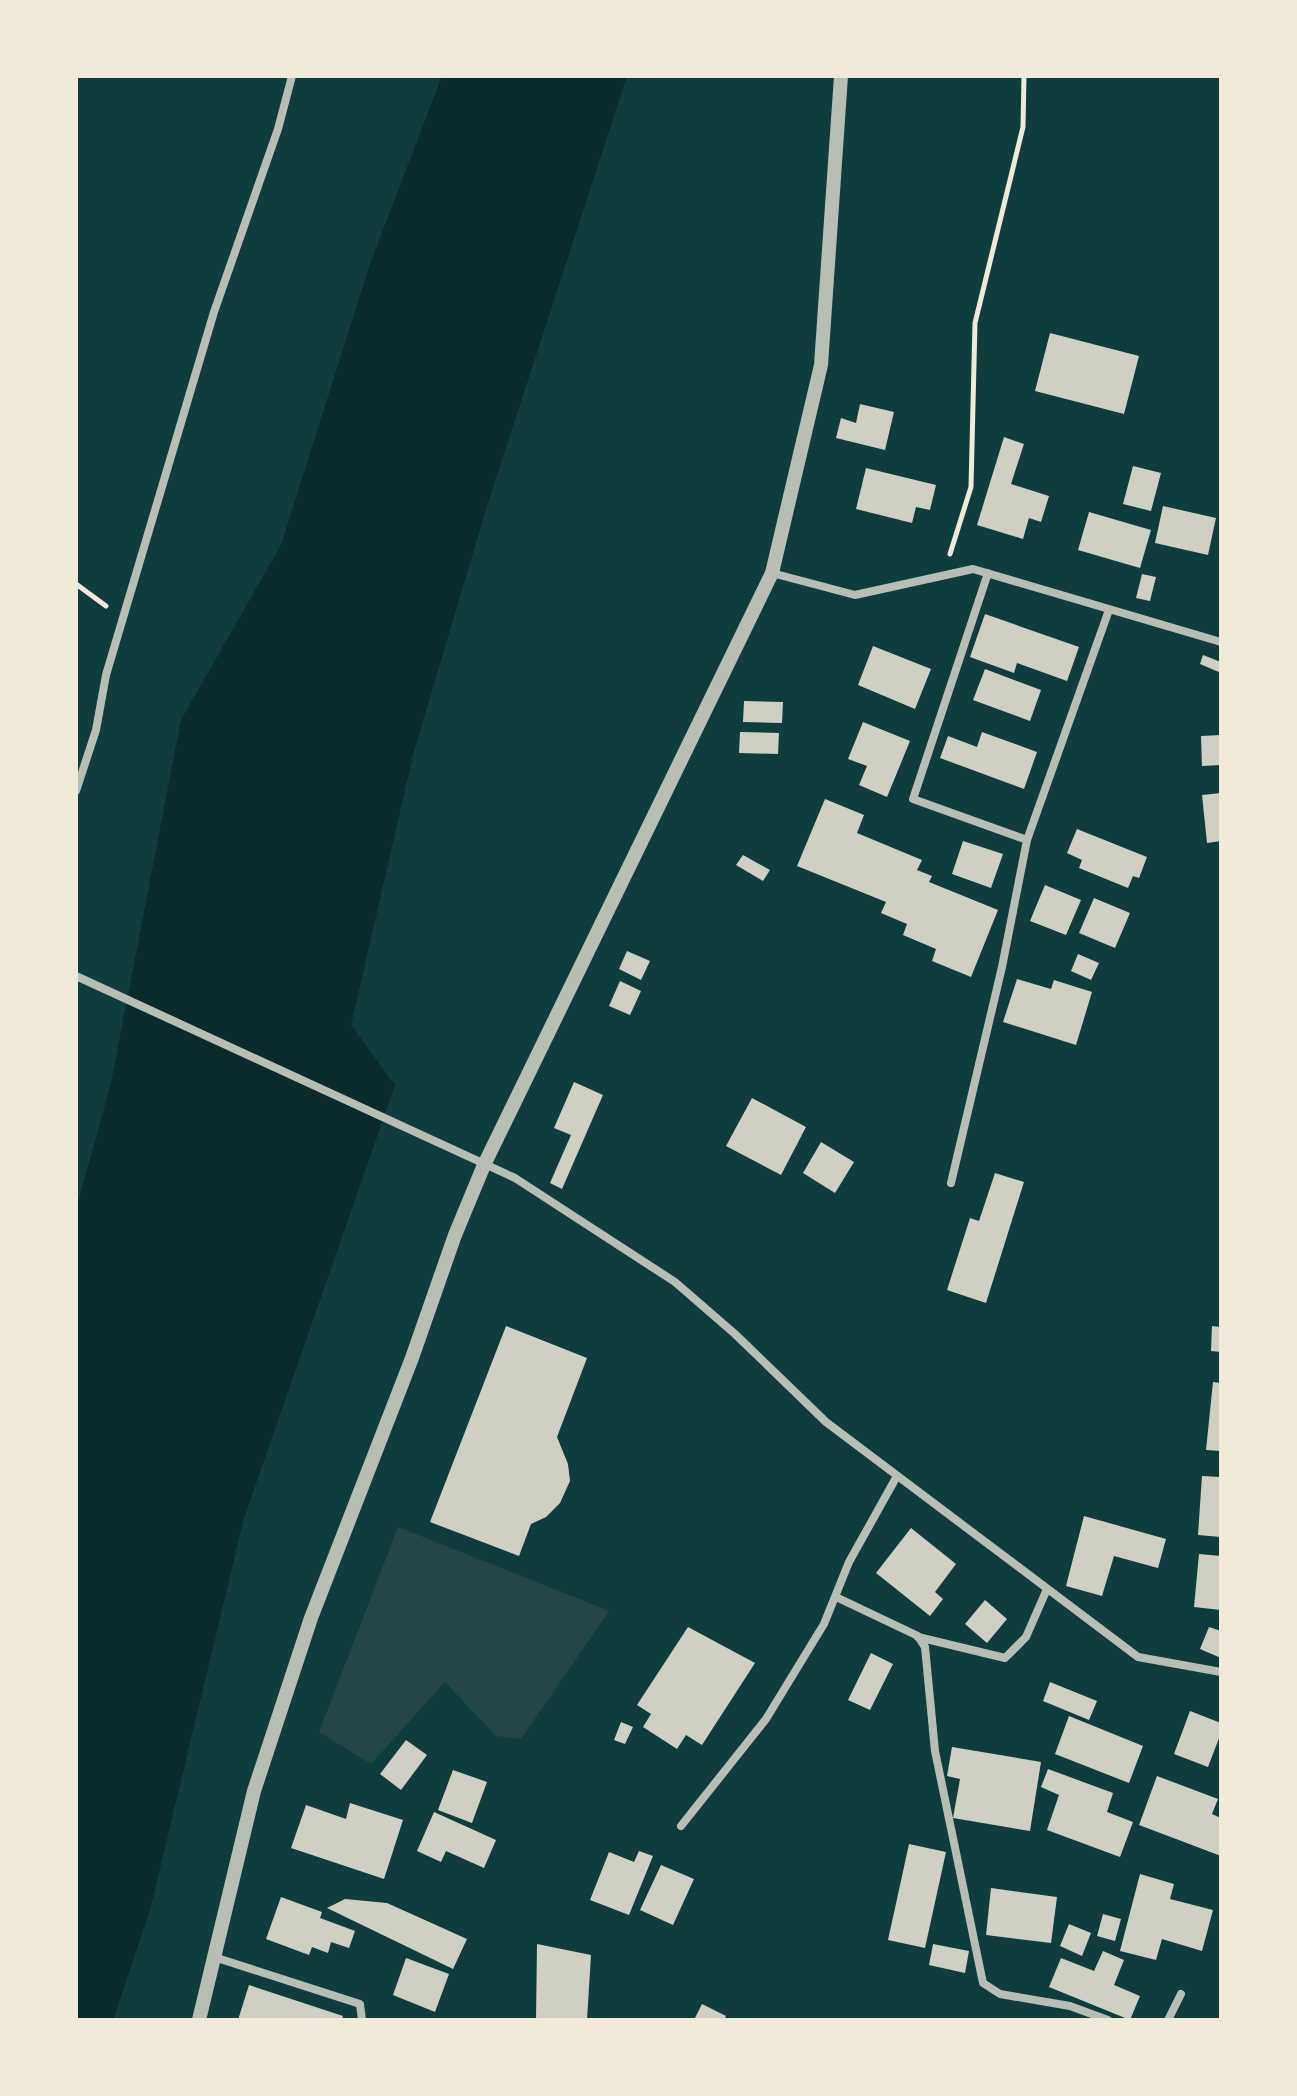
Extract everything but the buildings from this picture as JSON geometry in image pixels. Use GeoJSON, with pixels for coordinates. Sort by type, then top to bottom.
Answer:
{"type":"FeatureCollection","features":[{"type":"Feature","properties":{"kind":"street"},"geometry":{"type":"LineString","coordinates":[[76,791],[96,730],[106,675],[214,312],[278,129],[292,76]]}},
{"type":"Feature","properties":{"kind":"street"},"geometry":{"type":"LineString","coordinates":[[199,2020],[254,1791],[311,1618],[484,1165],[772,573],[821,365],[841,76]]}},
{"type":"Feature","properties":{"kind":"street"},"geometry":{"type":"LineString","coordinates":[[772,573],[855,595],[973,569],[1220,642],[1221,631]]}},
{"type":"Feature","properties":{"kind":"street"},"geometry":{"type":"LineString","coordinates":[[988,573],[913,799],[1027,840]]}},
{"type":"Feature","properties":{"kind":"street"},"geometry":{"type":"LineString","coordinates":[[951,1183],[1002,967],[1027,840],[1109,610]]}},
{"type":"Feature","properties":{"kind":"street"},"geometry":{"type":"LineString","coordinates":[[76,976],[515,1178],[675,1282],[735,1334],[826,1422],[1138,1657],[1221,1672]]}},
{"type":"Feature","properties":{"kind":"street"},"geometry":{"type":"LineString","coordinates":[[681,1826],[766,1719],[824,1624],[849,1562],[897,1476]]}},
{"type":"Feature","properties":{"kind":"street"},"geometry":{"type":"LineString","coordinates":[[836,1597],[918,1636],[1005,1658],[1026,1637],[1047,1589]]}},
{"type":"Feature","properties":{"kind":"street"},"geometry":{"type":"LineString","coordinates":[[918,1636],[925,1647],[935,1751],[983,1983],[1000,1994],[1070,2006],[1108,2020]]}},
{"type":"Feature","properties":{"kind":"street"},"geometry":{"type":"LineString","coordinates":[[214,1957],[360,2004],[362,2020]]}},
{"type":"Feature","properties":{"kind":"street"},"geometry":{"type":"LineString","coordinates":[[1168,2020],[1181,1994]]}},
{"type":"Feature","properties":{"kind":"path"},"geometry":{"type":"LineString","coordinates":[[943,575],[971,487],[975,323],[1023,127],[1024,76]]}},
{"type":"Feature","properties":{"kind":"path"},"geometry":{"type":"LineString","coordinates":[[76,584],[124,617]]}},
{"type":"Feature","properties":{"kind":"shaded area"},"geometry":{"type":"Polygon","coordinates":[[[442,76],[627,76],[487,506],[414,751],[351,1025],[395,1085],[244,1518],[150,1910],[113,2020],[76,2020],[76,1210],[111,1083],[181,720],[281,545],[370,264],[442,76]]]}},
{"type":"Feature","properties":{"kind":"shaded area"},"geometry":{"type":"Polygon","coordinates":[[[398,1527],[609,1611],[521,1739],[496,1736],[445,1682],[371,1764],[319,1732],[398,1527]]]}}]}
